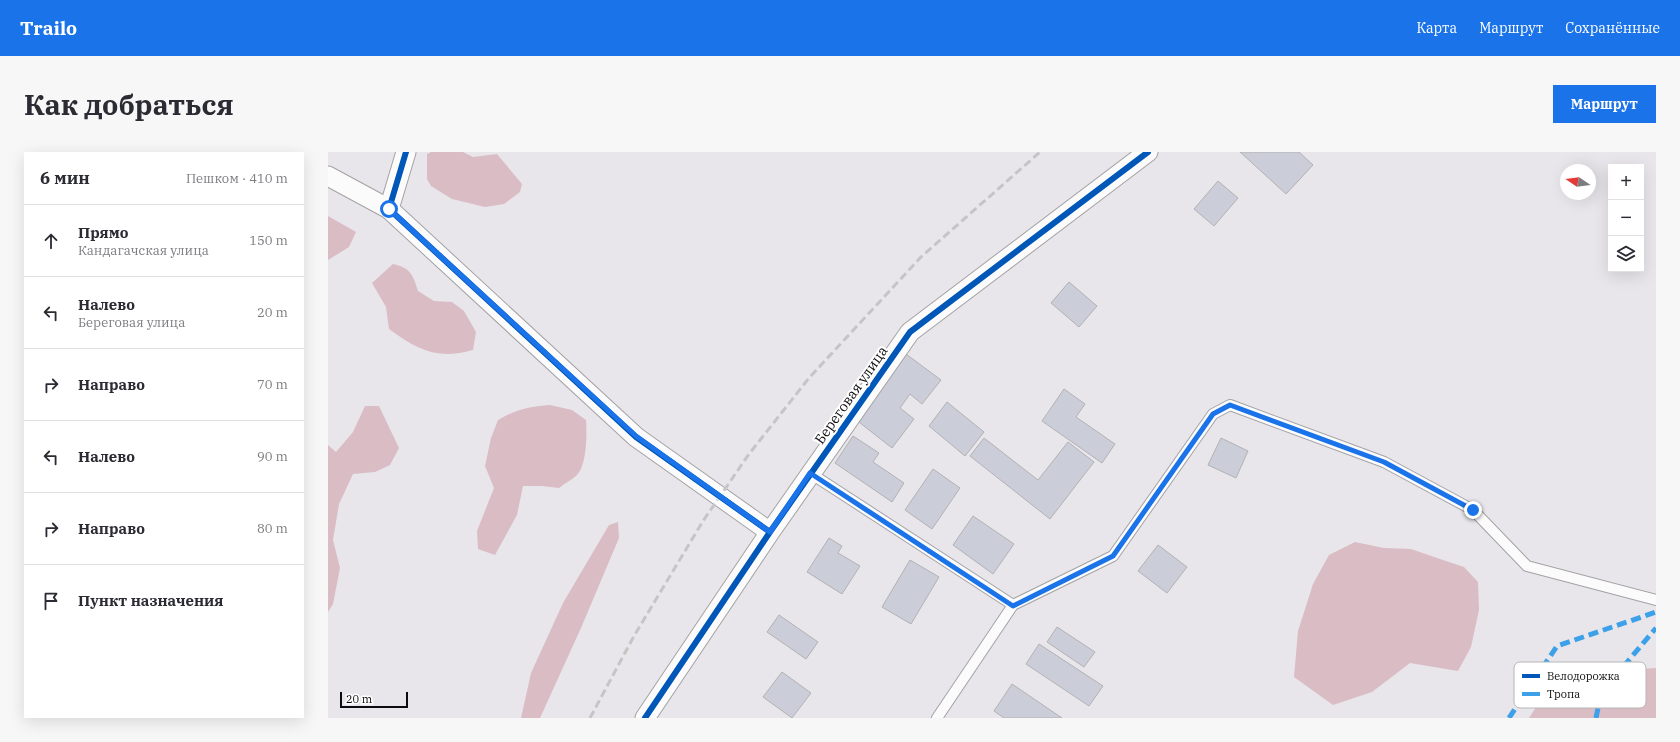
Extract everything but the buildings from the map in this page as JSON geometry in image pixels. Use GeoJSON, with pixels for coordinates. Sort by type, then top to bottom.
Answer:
{"type":"FeatureCollection","features":[{"type":"Feature","properties":{"kind":"street"},"geometry":{"type":"LineString","coordinates":[[389,209],[406,152]]}},
{"type":"Feature","properties":{"kind":"street","name":"Береговая улица"},"geometry":{"type":"LineString","coordinates":[[645,718],[810,473],[910,332],[1148,152]]}},
{"type":"Feature","properties":{"kind":"street"},"geometry":{"type":"LineString","coordinates":[[328,176],[389,209],[636,436],[770,532]]}},
{"type":"Feature","properties":{"kind":"lane"},"geometry":{"type":"LineString","coordinates":[[937,718],[1013,606],[1113,556],[1213,414],[1230,405],[1384,462],[1411,476],[1473,510],[1527,566],[1656,600]]}},
{"type":"Feature","properties":{"kind":"lane"},"geometry":{"type":"LineString","coordinates":[[810,473],[1013,606]]}},
{"type":"Feature","properties":{"kind":"shaded area"},"geometry":{"type":"Polygon","coordinates":[[[431,152],[463,152],[473,157],[497,154],[522,184],[520,192],[504,204],[485,207],[452,199],[431,186],[427,179],[427,154],[431,152]]]}},
{"type":"Feature","properties":{"kind":"shaded area"},"geometry":{"type":"Polygon","coordinates":[[[328,216],[356,232],[349,247],[328,260],[328,216]]]}},
{"type":"Feature","properties":{"kind":"shaded area"},"geometry":{"type":"Polygon","coordinates":[[[393,264],[408,270],[413,276],[418,291],[434,301],[452,302],[464,311],[476,332],[473,350],[449,354],[428,351],[409,343],[389,329],[386,307],[372,283],[393,264]]]}},
{"type":"Feature","properties":{"kind":"shaded area"},"geometry":{"type":"Polygon","coordinates":[[[550,405],[572,410],[586,420],[586,449],[583,464],[580,470],[575,477],[559,488],[523,486],[517,515],[495,555],[478,549],[477,531],[494,488],[485,466],[491,438],[498,420],[523,409],[550,405]]]}},
{"type":"Feature","properties":{"kind":"shaded area"},"geometry":{"type":"Polygon","coordinates":[[[365,406],[379,406],[399,448],[390,465],[375,472],[353,474],[339,504],[333,540],[340,568],[333,604],[328,612],[328,445],[336,452],[353,432],[365,406]]]}},
{"type":"Feature","properties":{"kind":"shaded area"},"geometry":{"type":"Polygon","coordinates":[[[618,522],[619,538],[581,628],[540,718],[521,718],[531,673],[563,603],[609,525],[618,522]]]}},
{"type":"Feature","properties":{"kind":"shaded area"},"geometry":{"type":"Polygon","coordinates":[[[1355,542],[1384,548],[1411,549],[1464,567],[1478,582],[1479,610],[1471,647],[1458,671],[1410,663],[1372,692],[1333,705],[1294,677],[1298,631],[1313,584],[1329,555],[1355,542]]]}},
{"type":"Feature","properties":{"kind":"shaded area"},"geometry":{"type":"Polygon","coordinates":[[[1656,668],[1656,718],[1529,718],[1535,708],[1646,708],[1646,669],[1656,668]]]}},
{"type":"Feature","properties":{"kind":"railway"},"geometry":{"type":"LineString","coordinates":[[590,718],[634,636],[703,521],[749,454],[809,378],[921,257],[1040,152]]}},
{"type":"Feature","properties":{"kind":"marked path"},"geometry":{"type":"LineString","coordinates":[[1546,662],[1557,646],[1656,612]]}},
{"type":"Feature","properties":{"kind":"marked path"},"geometry":{"type":"LineString","coordinates":[[1627,662],[1656,628]]}},
{"type":"Feature","properties":{"kind":"marked path"},"geometry":{"type":"LineString","coordinates":[[1509,718],[1516,708]]}},
{"type":"Feature","properties":{"kind":"marked path"},"geometry":{"type":"LineString","coordinates":[[1596,718],[1598,708]]}},
{"type":"Feature","properties":{"kind":"cycle path"},"geometry":{"type":"LineString","coordinates":[[406,152],[389,209],[636,437],[770,532]]}},
{"type":"Feature","properties":{"kind":"cycle path"},"geometry":{"type":"LineString","coordinates":[[645,718],[770,532],[910,332],[1148,152]]}},
{"type":"Feature","properties":{"kind":"route"},"geometry":{"type":"LineString","coordinates":[[389,209],[636,436],[770,532],[810,473],[1013,606],[1113,556],[1213,414],[1230,405],[1384,462],[1473,510]]}}]}
